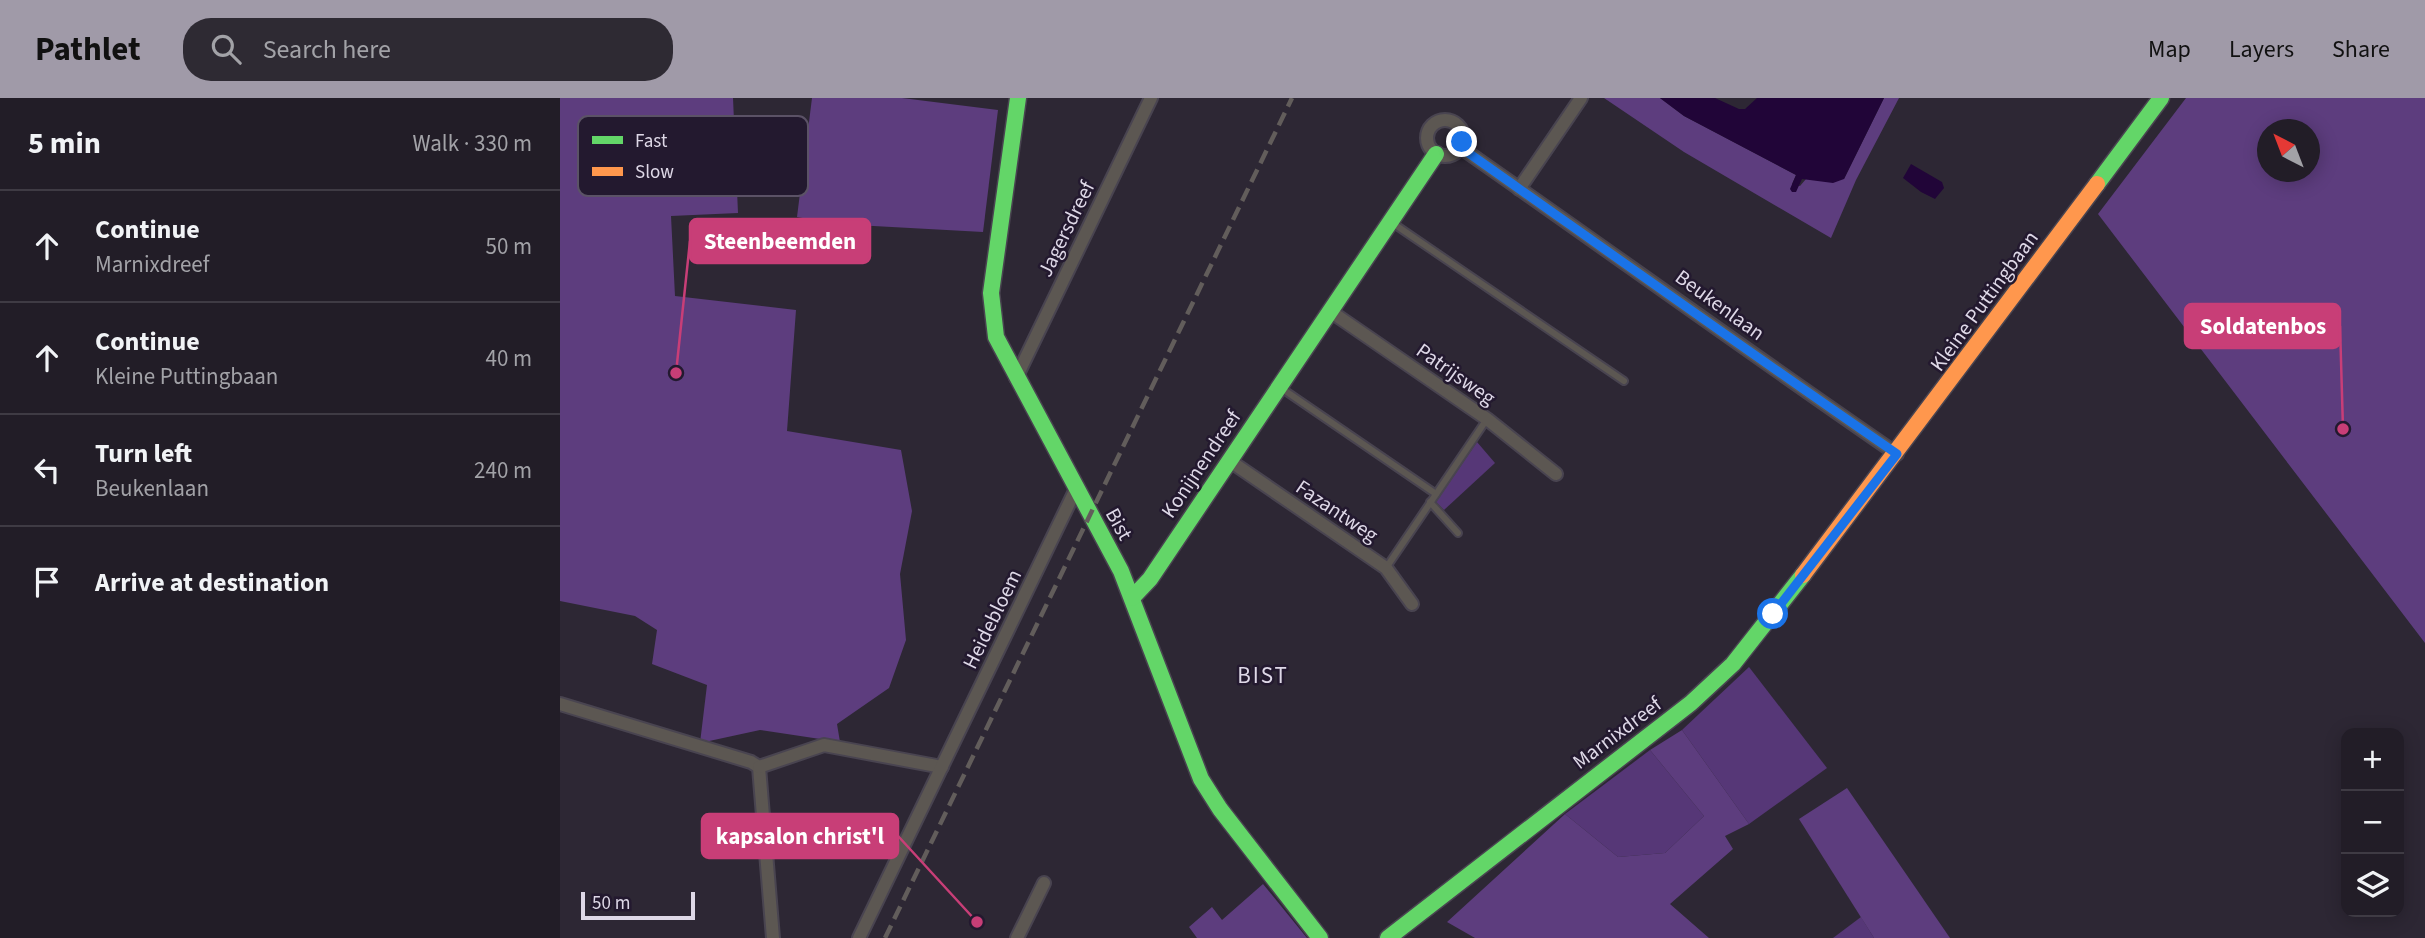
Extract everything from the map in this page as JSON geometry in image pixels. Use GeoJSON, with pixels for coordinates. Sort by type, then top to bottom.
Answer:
{"type":"FeatureCollection","features":[{"type":"Feature","properties":{"kind":"street","name":"Bist"},"geometry":{"type":"LineString","coordinates":[[1018,98],[991,306],[996,337],[1132,598],[1201,779],[1220,809],[1320,938]]}},
{"type":"Feature","properties":{"kind":"street","name":"Jagersdreef"},"geometry":{"type":"LineString","coordinates":[[1016,378],[1151,98]]}},
{"type":"Feature","properties":{"kind":"street"},"geometry":{"type":"LineString","coordinates":[[1519,189],[1581,98]]}},
{"type":"Feature","properties":{"kind":"street","name":"Kleine Puttingbaan"},"geometry":{"type":"LineString","coordinates":[[1838,527],[1897,454],[2161,98]]}},
{"type":"Feature","properties":{"kind":"street","name":"Beukenlaan"},"geometry":{"type":"LineString","coordinates":[[1436,154],[1429,146],[1428,135],[1438,122],[1448,121],[1458,126],[1462,136],[1460,147],[1651,279],[1675,301],[1897,454]]}},
{"type":"Feature","properties":{"kind":"street"},"geometry":{"type":"LineString","coordinates":[[1391,222],[1436,154],[1451,155],[1460,147]]}},
{"type":"Feature","properties":{"kind":"street","name":"Konijnendreef"},"geometry":{"type":"LineString","coordinates":[[1132,598],[1150,579],[1391,222]]}},
{"type":"Feature","properties":{"kind":"street","name":"Patrijsweg"},"geometry":{"type":"LineString","coordinates":[[1330,312],[1487,419],[1556,474]]}},
{"type":"Feature","properties":{"kind":"street","name":"Fazantweg"},"geometry":{"type":"LineString","coordinates":[[1230,461],[1386,568],[1412,604]]}},
{"type":"Feature","properties":{"kind":"street","name":"Heidebloem"},"geometry":{"type":"LineString","coordinates":[[859,938],[1076,489]]}},
{"type":"Feature","properties":{"kind":"street","name":"Marnixdreef"},"geometry":{"type":"LineString","coordinates":[[1388,938],[1704,692],[1748,645],[1838,527]]}},
{"type":"Feature","properties":{"kind":"street"},"geometry":{"type":"LineString","coordinates":[[560,704],[760,767],[824,745],[942,767]]}},
{"type":"Feature","properties":{"kind":"street"},"geometry":{"type":"LineString","coordinates":[[760,767],[773,938]]}},
{"type":"Feature","properties":{"kind":"street"},"geometry":{"type":"LineString","coordinates":[[1017,938],[1044,883]]}},
{"type":"Feature","properties":{"kind":"lane"},"geometry":{"type":"LineString","coordinates":[[1391,222],[1624,381]]}},
{"type":"Feature","properties":{"kind":"lane"},"geometry":{"type":"LineString","coordinates":[[1278,386],[1436,494]]}},
{"type":"Feature","properties":{"kind":"lane"},"geometry":{"type":"LineString","coordinates":[[1386,568],[1487,419]]}},
{"type":"Feature","properties":{"kind":"lane"},"geometry":{"type":"LineString","coordinates":[[1430,502],[1458,533]]}},
{"type":"Feature","properties":{"kind":"shaded area"},"geometry":{"type":"Polygon","coordinates":[[[560,98],[733,98],[734,116],[578,116],[578,196],[737,196],[738,213],[671,216],[675,296],[796,310],[787,431],[901,450],[912,511],[900,574],[906,640],[889,688],[837,724],[840,742],[760,730],[700,743],[707,685],[652,664],[657,630],[635,616],[560,601],[560,98]]]}},
{"type":"Feature","properties":{"kind":"shaded area"},"geometry":{"type":"Polygon","coordinates":[[[812,98],[902,98],[998,110],[983,232],[837,224],[797,217],[800,196],[808,196],[808,130],[812,98]]]}},
{"type":"Feature","properties":{"kind":"shaded area"},"geometry":{"type":"Polygon","coordinates":[[[1604,98],[1660,98],[1684,116],[1796,175],[1792,184],[1800,186],[1806,179],[1844,179],[1884,98],[1899,98],[1856,180],[1831,238],[1684,152],[1604,98]]]}},
{"type":"Feature","properties":{"kind":"shaded area"},"geometry":{"type":"Polygon","coordinates":[[[1660,98],[1715,98],[1745,109],[1757,98],[1884,98],[1844,179],[1833,183],[1802,179],[1796,192],[1792,192],[1790,189],[1796,175],[1684,116],[1660,98]]]}},
{"type":"Feature","properties":{"kind":"shaded area"},"geometry":{"type":"Polygon","coordinates":[[[2186,98],[2425,98],[2425,643],[2098,214],[2186,98]]]}},
{"type":"Feature","properties":{"kind":"shaded area"},"geometry":{"type":"Polygon","coordinates":[[[1911,164],[1942,182],[1944,188],[1935,199],[1903,178],[1911,164]]]}},
{"type":"Feature","properties":{"kind":"shaded area"},"geometry":{"type":"Polygon","coordinates":[[[1477,442],[1495,463],[1444,510],[1436,502],[1477,442]]]}},
{"type":"Feature","properties":{"kind":"shaded area"},"geometry":{"type":"Polygon","coordinates":[[[1749,667],[1827,768],[1749,824],[1682,730],[1749,667]]]}},
{"type":"Feature","properties":{"kind":"shaded area"},"geometry":{"type":"Polygon","coordinates":[[[1682,730],[1749,824],[1725,836],[1733,849],[1670,904],[1709,938],[1475,938],[1447,922],[1565,814],[1618,857],[1665,853],[1704,816],[1650,750],[1682,730]]]}},
{"type":"Feature","properties":{"kind":"shaded area"},"geometry":{"type":"Polygon","coordinates":[[[1650,750],[1704,816],[1665,853],[1618,857],[1565,814],[1650,750]]]}},
{"type":"Feature","properties":{"kind":"shaded area"},"geometry":{"type":"Polygon","coordinates":[[[1847,788],[1950,938],[1874,938],[1799,819],[1847,788]]]}},
{"type":"Feature","properties":{"kind":"shaded area"},"geometry":{"type":"Polygon","coordinates":[[[1263,884],[1307,938],[1197,938],[1189,927],[1212,907],[1222,920],[1263,884]]]}},
{"type":"Feature","properties":{"kind":"shaded area"},"geometry":{"type":"Polygon","coordinates":[[[1861,917],[1874,938],[1833,938],[1861,917]]]}},
{"type":"Feature","properties":{"kind":"railway"},"geometry":{"type":"LineString","coordinates":[[885,938],[1292,98]]}},
{"type":"Feature","properties":{"kind":"traffic: fast"},"geometry":{"type":"LineString","coordinates":[[1018,98],[991,293],[996,337],[1121,571],[1201,779],[1220,809],[1320,938]]}},
{"type":"Feature","properties":{"kind":"traffic: fast"},"geometry":{"type":"LineString","coordinates":[[2097,184],[2161,98]]}},
{"type":"Feature","properties":{"kind":"traffic: fast"},"geometry":{"type":"LineString","coordinates":[[1132,598],[1150,579],[1436,154]]}},
{"type":"Feature","properties":{"kind":"traffic: fast"},"geometry":{"type":"LineString","coordinates":[[1388,938],[1691,703],[1733,664],[1803,575]]}},
{"type":"Feature","properties":{"kind":"traffic: slow"},"geometry":{"type":"LineString","coordinates":[[1803,575],[2097,184]]}},
{"type":"Feature","properties":{"kind":"place","name":"Steenbeemden"},"geometry":{"type":"Point","coordinates":[676,373]}},
{"type":"Feature","properties":{"kind":"place","name":"Soldatenbos"},"geometry":{"type":"Point","coordinates":[2343,429]}},
{"type":"Feature","properties":{"kind":"place","name":"kapsalon christ'l"},"geometry":{"type":"Point","coordinates":[977,922]}},
{"type":"Feature","properties":{"kind":"district","name":"BIST"},"geometry":{"type":"Point","coordinates":[1263,675]}},
{"type":"Feature","properties":{"kind":"route"},"geometry":{"type":"LineString","coordinates":[[1462,142],[1460,147],[1651,279],[1675,301],[1897,454],[1773,614]]}}]}
